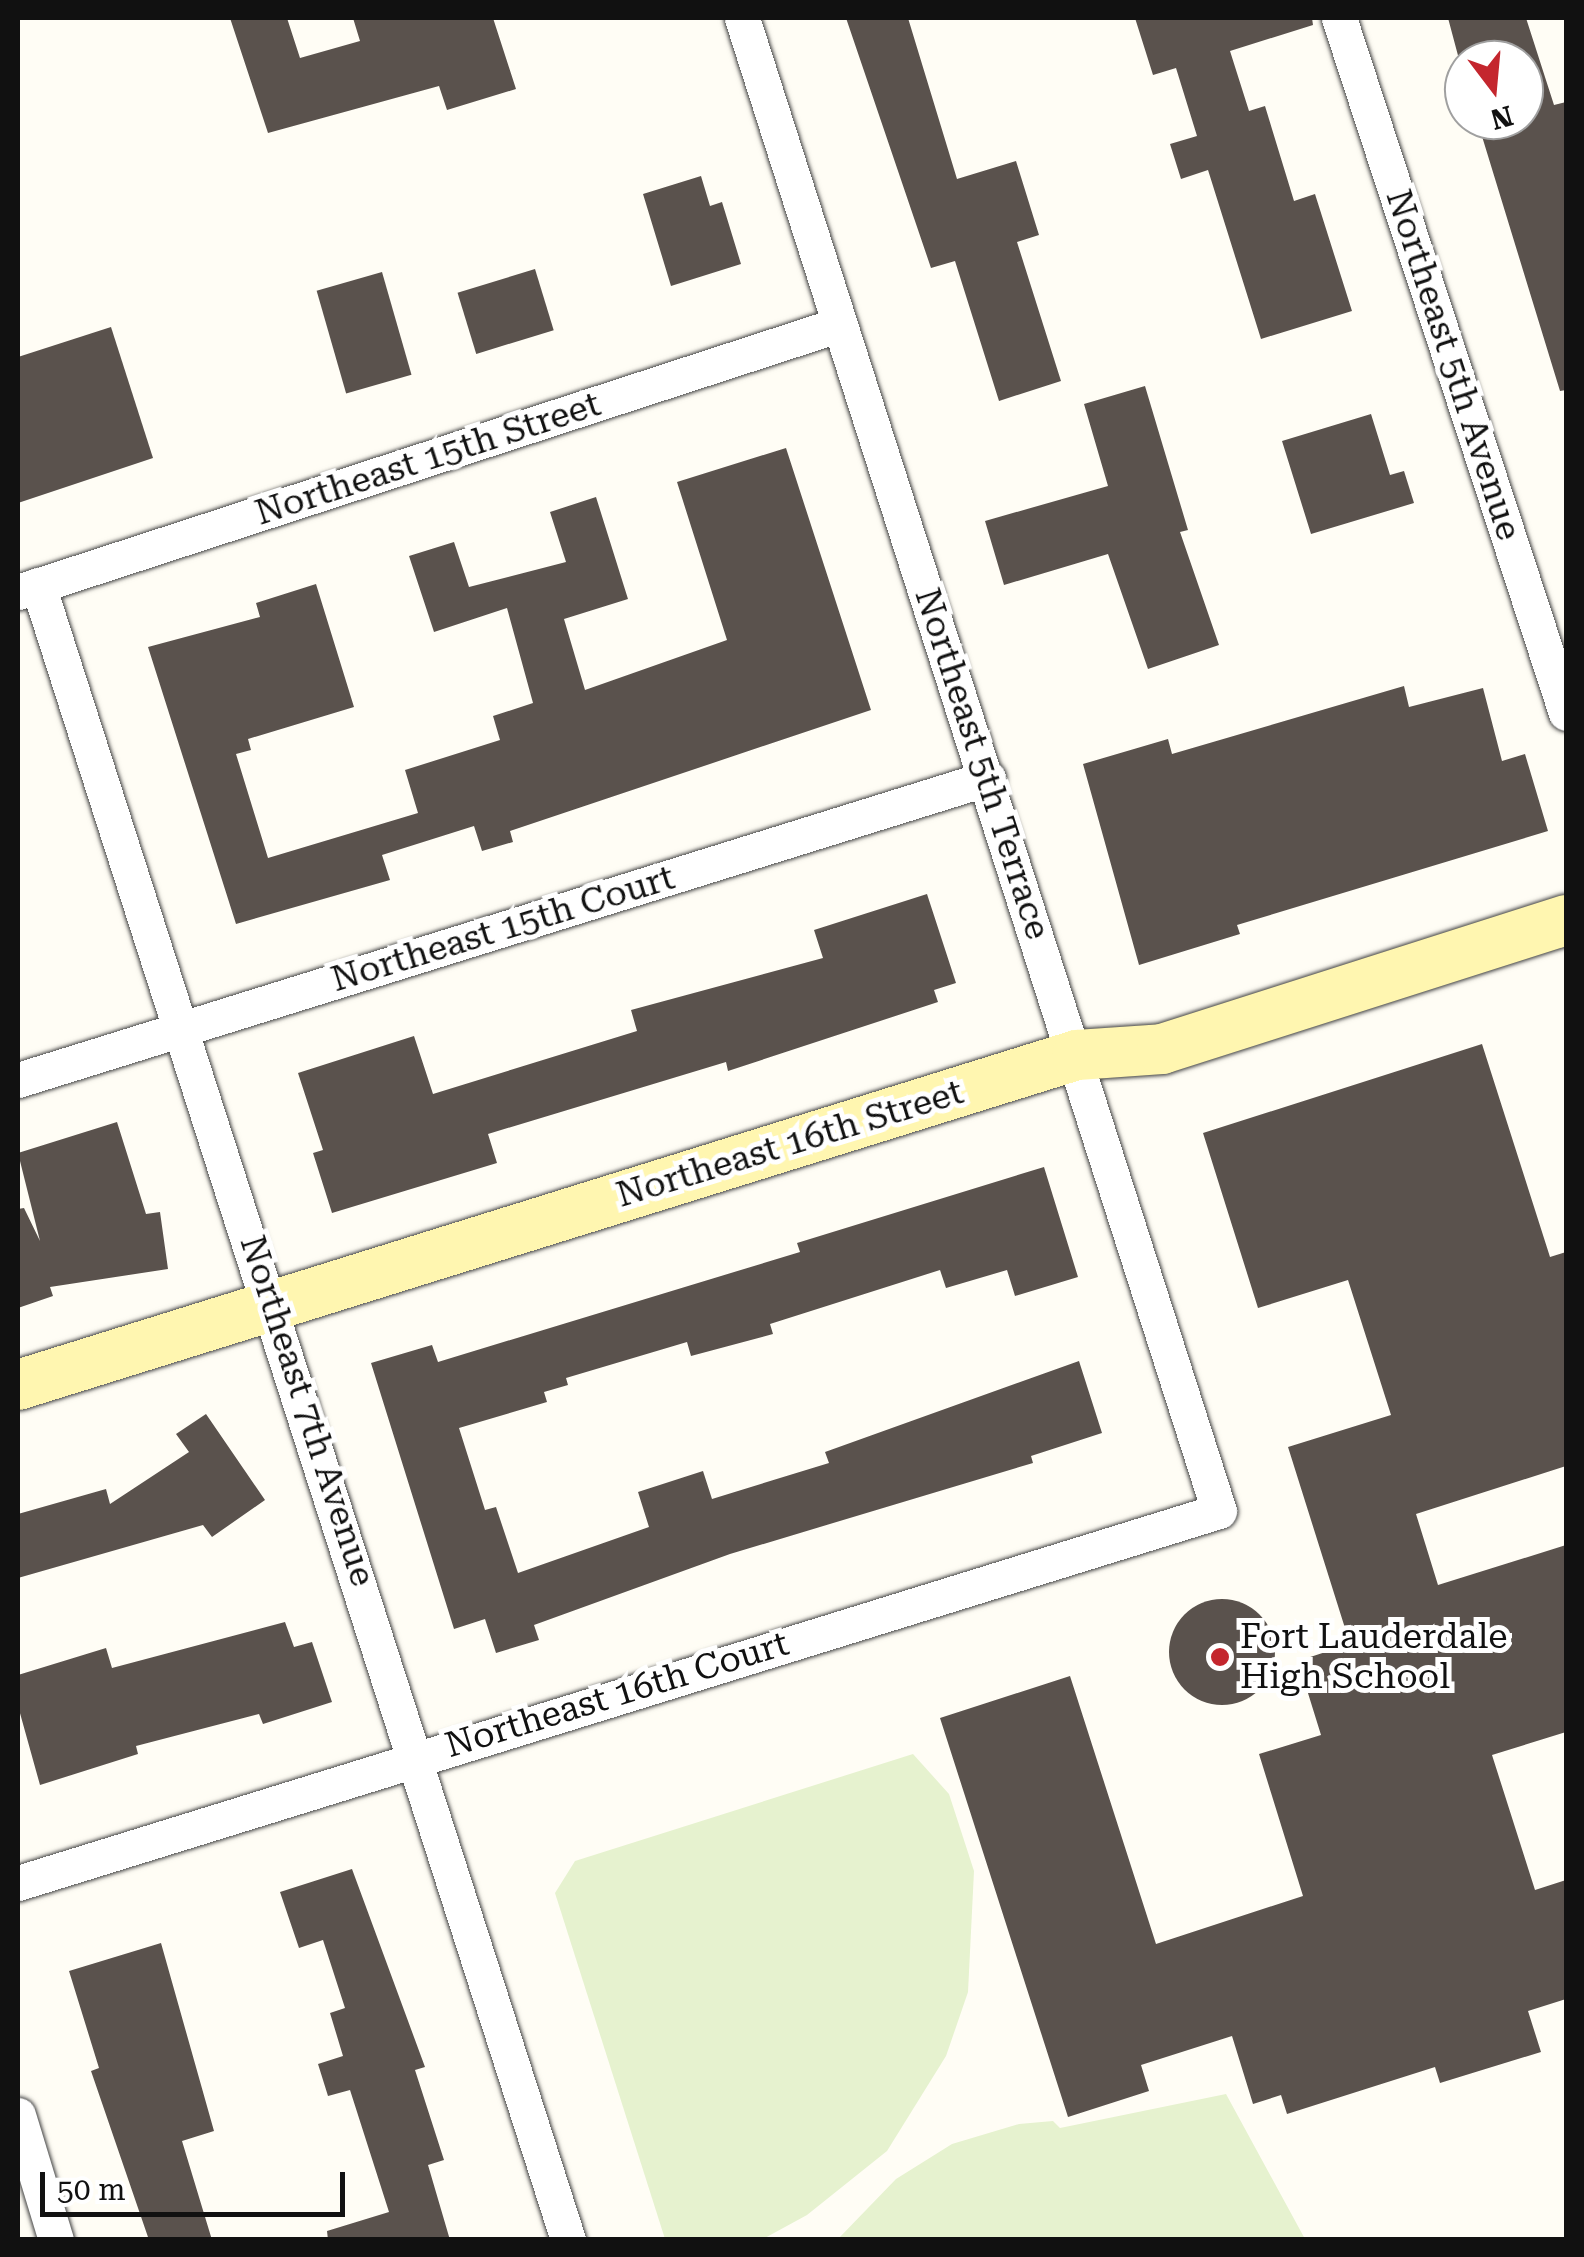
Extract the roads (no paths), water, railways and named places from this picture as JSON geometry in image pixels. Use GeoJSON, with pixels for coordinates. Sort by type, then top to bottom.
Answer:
{"type":"FeatureCollection","features":[{"type":"Feature","properties":{"kind":"street","name":"Northeast 5th Terrace"},"geometry":{"type":"LineString","coordinates":[[742,18],[838,326],[1077,1056],[1219,1511]]}},
{"type":"Feature","properties":{"kind":"street","name":"Northeast 5th Avenue"},"geometry":{"type":"LineString","coordinates":[[1339,18],[1566,713]]}},
{"type":"Feature","properties":{"kind":"street","name":"Northeast 15th Street"},"geometry":{"type":"LineString","coordinates":[[28,588],[838,326]]}},
{"type":"Feature","properties":{"kind":"street","name":"Northeast 7th Avenue"},"geometry":{"type":"LineString","coordinates":[[28,588],[186,1027],[271,1304],[419,1755],[568,2240]]}},
{"type":"Feature","properties":{"kind":"street","name":"Northeast 15th Court"},"geometry":{"type":"LineString","coordinates":[[18,1080],[988,778]]}},
{"type":"Feature","properties":{"kind":"street","name":"Northeast 16th Street"},"geometry":{"type":"LineString","coordinates":[[18,1386],[271,1304],[1077,1056],[1162,1049],[1566,920]]}},
{"type":"Feature","properties":{"kind":"street","name":"Northeast 16th Court"},"geometry":{"type":"LineString","coordinates":[[18,1883],[419,1755],[1219,1511]]}},
{"type":"Feature","properties":{"kind":"street"},"geometry":{"type":"LineString","coordinates":[[18,2115],[56,2240]]}},
{"type":"Feature","properties":{"kind":"place","name":"Fort Lauderdale High School"},"geometry":{"type":"Point","coordinates":[1220,1657]}}]}
